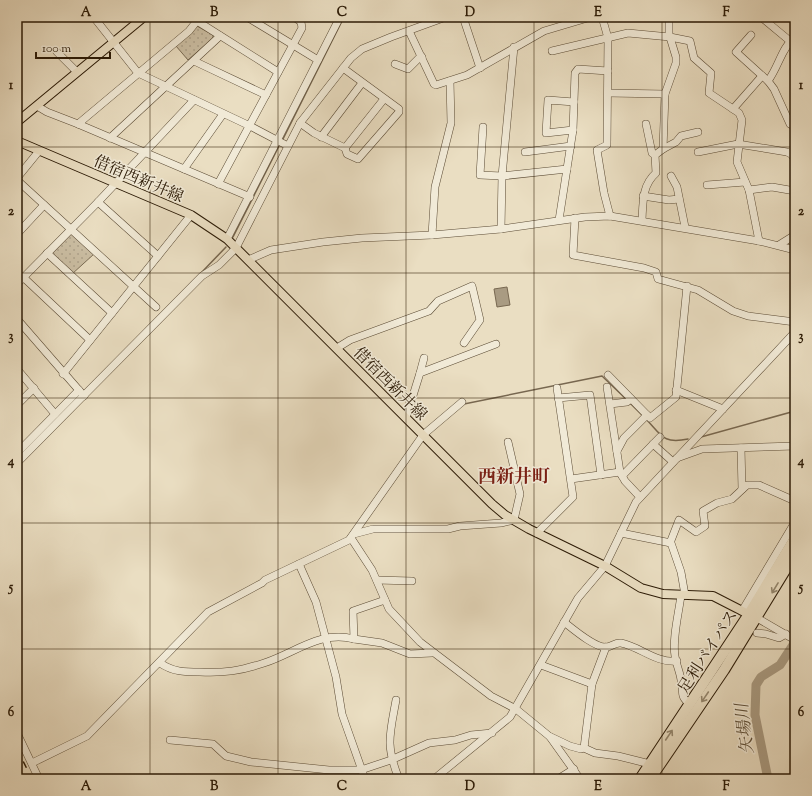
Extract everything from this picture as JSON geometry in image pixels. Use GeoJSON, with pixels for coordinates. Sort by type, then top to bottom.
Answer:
{"type":"FeatureCollection","features":[{"type":"Feature","properties":{"kind":"highway","name":"足利バイパス"},"geometry":{"type":"LineString","coordinates":[[650,779],[795,538]]}},
{"type":"Feature","properties":{"kind":"highway","name":"足利バイパス"},"geometry":{"type":"LineString","coordinates":[[640,779],[749,614],[795,554]]}},
{"type":"Feature","properties":{"kind":"main road"},"geometry":{"type":"LineString","coordinates":[[17,122],[144,17]]}},
{"type":"Feature","properties":{"kind":"main road","name":"借宿西新井線"},"geometry":{"type":"LineString","coordinates":[[17,141],[190,215],[227,239],[492,504],[514,520],[537,533],[605,566],[649,591],[683,595],[713,596],[749,614]]}},
{"type":"Feature","properties":{"kind":"street"},"geometry":{"type":"LineString","coordinates":[[247,17],[318,60]]}},
{"type":"Feature","properties":{"kind":"street"},"geometry":{"type":"LineString","coordinates":[[218,184],[302,28],[301,22],[294,17]]}},
{"type":"Feature","properties":{"kind":"street"},"geometry":{"type":"LineString","coordinates":[[17,463],[202,276],[219,265],[236,248],[300,123],[351,58],[362,50],[391,37],[409,32],[446,17]]}},
{"type":"Feature","properties":{"kind":"street"},"geometry":{"type":"LineString","coordinates":[[462,17],[480,68]]}},
{"type":"Feature","properties":{"kind":"street"},"geometry":{"type":"LineString","coordinates":[[409,32],[434,84],[450,81],[467,75],[544,31],[591,17]]}},
{"type":"Feature","properties":{"kind":"street"},"geometry":{"type":"LineString","coordinates":[[604,17],[608,38],[607,144],[597,150],[604,193],[610,216]]}},
{"type":"Feature","properties":{"kind":"street"},"geometry":{"type":"LineString","coordinates":[[663,149],[665,94],[676,63],[670,37],[669,17]]}},
{"type":"Feature","properties":{"kind":"street"},"geometry":{"type":"LineString","coordinates":[[733,109],[776,70],[781,52],[792,38],[761,17]]}},
{"type":"Feature","properties":{"kind":"street"},"geometry":{"type":"LineString","coordinates":[[227,239],[250,197],[318,60],[336,18]]}},
{"type":"Feature","properties":{"kind":"street"},"geometry":{"type":"LineString","coordinates":[[78,124],[189,31],[199,19],[220,36],[278,72]]}},
{"type":"Feature","properties":{"kind":"street"},"geometry":{"type":"LineString","coordinates":[[96,20],[138,74],[250,126],[288,146]]}},
{"type":"Feature","properties":{"kind":"street"},"geometry":{"type":"LineString","coordinates":[[552,51],[628,33],[670,37],[690,41],[694,58],[711,73],[709,93],[739,113],[742,120],[737,162],[749,190],[759,240]]}},
{"type":"Feature","properties":{"kind":"street"},"geometry":{"type":"LineString","coordinates":[[752,35],[736,52],[765,79],[774,90],[790,124],[795,127]]}},
{"type":"Feature","properties":{"kind":"street"},"geometry":{"type":"LineString","coordinates":[[110,138],[220,36]]}},
{"type":"Feature","properties":{"kind":"street"},"geometry":{"type":"LineString","coordinates":[[501,229],[502,176],[514,47]]}},
{"type":"Feature","properties":{"kind":"street"},"geometry":{"type":"LineString","coordinates":[[58,52],[77,72]]}},
{"type":"Feature","properties":{"kind":"street"},"geometry":{"type":"LineString","coordinates":[[395,64],[408,69],[418,59],[422,58]]}},
{"type":"Feature","properties":{"kind":"street"},"geometry":{"type":"LineString","coordinates":[[194,61],[266,95]]}},
{"type":"Feature","properties":{"kind":"street"},"geometry":{"type":"LineString","coordinates":[[300,123],[321,137],[344,148],[347,154],[360,158],[364,150],[399,112],[398,109],[343,68]]}},
{"type":"Feature","properties":{"kind":"street"},"geometry":{"type":"LineString","coordinates":[[559,220],[573,130],[575,73],[576,70],[582,69],[608,71]]}},
{"type":"Feature","properties":{"kind":"street"},"geometry":{"type":"LineString","coordinates":[[432,235],[435,187],[451,123],[450,81]]}},
{"type":"Feature","properties":{"kind":"street"},"geometry":{"type":"LineString","coordinates":[[321,137],[362,83]]}},
{"type":"Feature","properties":{"kind":"street"},"geometry":{"type":"LineString","coordinates":[[608,93],[665,94]]}},
{"type":"Feature","properties":{"kind":"street"},"geometry":{"type":"LineString","coordinates":[[344,148],[384,99]]}},
{"type":"Feature","properties":{"kind":"street"},"geometry":{"type":"LineString","coordinates":[[17,284],[98,202],[194,100]]}},
{"type":"Feature","properties":{"kind":"street"},"geometry":{"type":"LineString","coordinates":[[573,130],[546,133],[548,100],[574,102]]}},
{"type":"Feature","properties":{"kind":"street"},"geometry":{"type":"LineString","coordinates":[[37,106],[42,110],[250,197]]}},
{"type":"Feature","properties":{"kind":"street"},"geometry":{"type":"LineString","coordinates":[[184,169],[222,114]]}},
{"type":"Feature","properties":{"kind":"street"},"geometry":{"type":"LineString","coordinates":[[642,220],[643,196],[648,181],[656,173],[655,156],[652,153],[646,124]]}},
{"type":"Feature","properties":{"kind":"street"},"geometry":{"type":"LineString","coordinates":[[484,127],[480,174],[502,176],[566,169]]}},
{"type":"Feature","properties":{"kind":"street"},"geometry":{"type":"LineString","coordinates":[[655,156],[663,149],[676,142],[681,136],[698,132]]}},
{"type":"Feature","properties":{"kind":"street"},"geometry":{"type":"LineString","coordinates":[[698,152],[738,144],[787,152],[795,159]]}},
{"type":"Feature","properties":{"kind":"street"},"geometry":{"type":"LineString","coordinates":[[525,152],[571,146]]}},
{"type":"Feature","properties":{"kind":"street"},"geometry":{"type":"LineString","coordinates":[[39,151],[17,179],[156,307]]}},
{"type":"Feature","properties":{"kind":"street"},"geometry":{"type":"LineString","coordinates":[[671,176],[677,187],[685,227]]}},
{"type":"Feature","properties":{"kind":"street"},"geometry":{"type":"LineString","coordinates":[[707,185],[745,182]]}},
{"type":"Feature","properties":{"kind":"street"},"geometry":{"type":"LineString","coordinates":[[749,190],[772,187],[795,191]]}},
{"type":"Feature","properties":{"kind":"street"},"geometry":{"type":"LineString","coordinates":[[643,196],[669,200],[679,199]]}},
{"type":"Feature","properties":{"kind":"street"},"geometry":{"type":"LineString","coordinates":[[98,202],[158,256]]}},
{"type":"Feature","properties":{"kind":"street"},"geometry":{"type":"LineString","coordinates":[[17,234],[44,205]]}},
{"type":"Feature","properties":{"kind":"street"},"geometry":{"type":"LineString","coordinates":[[63,374],[190,215]]}},
{"type":"Feature","properties":{"kind":"street"},"geometry":{"type":"LineString","coordinates":[[248,260],[271,250],[323,242],[501,229],[559,220],[610,216],[759,240],[795,250]]}},
{"type":"Feature","properties":{"kind":"street"},"geometry":{"type":"LineString","coordinates":[[576,218],[573,255],[644,268],[656,272],[658,279],[698,290],[748,316],[795,322]]}},
{"type":"Feature","properties":{"kind":"street"},"geometry":{"type":"LineString","coordinates":[[779,245],[795,235]]}},
{"type":"Feature","properties":{"kind":"street"},"geometry":{"type":"LineString","coordinates":[[47,253],[112,313]]}},
{"type":"Feature","properties":{"kind":"street"},"geometry":{"type":"LineString","coordinates":[[23,277],[90,340]]}},
{"type":"Feature","properties":{"kind":"street"},"geometry":{"type":"LineString","coordinates":[[337,348],[350,340],[429,311],[438,301],[472,286],[480,320],[464,343]]}},
{"type":"Feature","properties":{"kind":"street"},"geometry":{"type":"LineString","coordinates":[[608,375],[650,418],[676,397],[687,286]]}},
{"type":"Feature","properties":{"kind":"street"},"geometry":{"type":"LineString","coordinates":[[18,320],[63,374],[84,396]]}},
{"type":"Feature","properties":{"kind":"street"},"geometry":{"type":"LineString","coordinates":[[434,779],[492,733],[516,709],[578,598],[605,566],[636,502],[795,332]]}},
{"type":"Feature","properties":{"kind":"street"},"geometry":{"type":"LineString","coordinates":[[420,373],[496,344]]}},
{"type":"Feature","properties":{"kind":"street"},"geometry":{"type":"LineString","coordinates":[[406,418],[424,358]]}},
{"type":"Feature","properties":{"kind":"street"},"geometry":{"type":"LineString","coordinates":[[17,369],[55,414]]}},
{"type":"Feature","properties":{"kind":"street"},"geometry":{"type":"LineString","coordinates":[[607,387],[616,451],[621,474],[640,497]]}},
{"type":"Feature","properties":{"kind":"street"},"geometry":{"type":"LineString","coordinates":[[17,405],[34,388]]}},
{"type":"Feature","properties":{"kind":"street"},"geometry":{"type":"LineString","coordinates":[[537,533],[573,497],[557,388]]}},
{"type":"Feature","properties":{"kind":"street"},"geometry":{"type":"LineString","coordinates":[[17,453],[79,390]]}},
{"type":"Feature","properties":{"kind":"street"},"geometry":{"type":"LineString","coordinates":[[676,390],[723,409]]}},
{"type":"Feature","properties":{"kind":"street"},"geometry":{"type":"LineString","coordinates":[[558,398],[590,395],[601,475]]}},
{"type":"Feature","properties":{"kind":"street"},"geometry":{"type":"LineString","coordinates":[[610,404],[627,402],[631,399]]}},
{"type":"Feature","properties":{"kind":"street"},"geometry":{"type":"LineString","coordinates":[[353,536],[423,435],[462,402]]}},
{"type":"Feature","properties":{"kind":"street"},"geometry":{"type":"LineString","coordinates":[[616,451],[624,438],[647,415]]}},
{"type":"Feature","properties":{"kind":"street"},"geometry":{"type":"LineString","coordinates":[[570,479],[621,474],[660,437]]}},
{"type":"Feature","properties":{"kind":"street"},"geometry":{"type":"LineString","coordinates":[[32,763],[87,736],[160,663],[208,612],[265,580],[353,536],[373,529],[448,530],[460,526],[501,523],[514,520],[520,494],[508,442]]}},
{"type":"Feature","properties":{"kind":"street"},"geometry":{"type":"LineString","coordinates":[[653,444],[674,460]]}},
{"type":"Feature","properties":{"kind":"street"},"geometry":{"type":"LineString","coordinates":[[674,460],[702,449],[795,446]]}},
{"type":"Feature","properties":{"kind":"street"},"geometry":{"type":"LineString","coordinates":[[741,448],[742,489]]}},
{"type":"Feature","properties":{"kind":"street"},"geometry":{"type":"LineString","coordinates":[[690,704],[683,699],[682,686],[675,657],[676,629],[683,595],[681,572],[670,543],[679,520],[696,532],[706,526],[703,511],[716,503],[732,499],[747,485],[759,485],[795,501]]}},
{"type":"Feature","properties":{"kind":"street"},"geometry":{"type":"LineString","coordinates":[[791,637],[749,614],[795,522]]}},
{"type":"Feature","properties":{"kind":"street"},"geometry":{"type":"LineString","coordinates":[[621,533],[670,543]]}},
{"type":"Feature","properties":{"kind":"street"},"geometry":{"type":"LineString","coordinates":[[353,536],[372,570],[389,608],[432,652],[491,696],[516,709],[549,736],[580,779]]}},
{"type":"Feature","properties":{"kind":"street"},"geometry":{"type":"LineString","coordinates":[[299,564],[316,602],[336,677],[342,714],[365,779]]}},
{"type":"Feature","properties":{"kind":"street"},"geometry":{"type":"LineString","coordinates":[[377,580],[412,581]]}},
{"type":"Feature","properties":{"kind":"street"},"geometry":{"type":"LineString","coordinates":[[354,639],[353,611],[385,600]]}},
{"type":"Feature","properties":{"kind":"street"},"geometry":{"type":"LineString","coordinates":[[564,622],[584,638],[606,647],[622,643],[650,656],[668,661],[677,661]]}},
{"type":"Feature","properties":{"kind":"street"},"geometry":{"type":"LineString","coordinates":[[757,633],[779,638],[791,637]]}},
{"type":"Feature","properties":{"kind":"street"},"geometry":{"type":"LineString","coordinates":[[160,663],[176,671],[229,673],[266,663],[308,643],[341,635],[354,639],[389,645],[410,654],[432,652]]}},
{"type":"Feature","properties":{"kind":"street"},"geometry":{"type":"LineString","coordinates":[[584,748],[592,684],[606,647]]}},
{"type":"Feature","properties":{"kind":"street"},"geometry":{"type":"LineString","coordinates":[[540,665],[592,684]]}},
{"type":"Feature","properties":{"kind":"street"},"geometry":{"type":"LineString","coordinates":[[396,700],[389,744],[391,760],[399,779]]}},
{"type":"Feature","properties":{"kind":"street"},"geometry":{"type":"LineString","coordinates":[[170,740],[213,744],[226,756],[251,762],[329,770],[361,770],[391,760],[429,743],[455,740],[471,735],[492,733]]}},
{"type":"Feature","properties":{"kind":"street"},"geometry":{"type":"LineString","coordinates":[[17,734],[39,779]]}},
{"type":"Feature","properties":{"kind":"street"},"geometry":{"type":"LineString","coordinates":[[549,736],[570,746],[581,749],[584,748],[595,754],[618,756],[650,764]]}},
{"type":"Feature","properties":{"kind":"street"},"geometry":{"type":"LineString","coordinates":[[558,779],[574,769]]}},
{"type":"Feature","properties":{"kind":"shaded area"},"geometry":{"type":"Polygon","coordinates":[[[197,26],[213,35],[213,38],[188,60],[176,46],[197,26]]]}},
{"type":"Feature","properties":{"kind":"shaded area"},"geometry":{"type":"Polygon","coordinates":[[[70,232],[94,254],[72,274],[50,253],[70,232]]]}},
{"type":"Feature","properties":{"kind":"shaded area"},"geometry":{"type":"Polygon","coordinates":[[[507,287],[510,305],[497,307],[494,289],[507,287]]]}},
{"type":"Feature","properties":{"kind":"waterway"},"geometry":{"type":"LineString","coordinates":[[283,139],[344,17]]}},
{"type":"Feature","properties":{"kind":"waterway"},"geometry":{"type":"LineString","coordinates":[[233,237],[279,146]]}},
{"type":"Feature","properties":{"kind":"waterway"},"geometry":{"type":"LineString","coordinates":[[201,273],[226,247]]}},
{"type":"Feature","properties":{"kind":"waterway"},"geometry":{"type":"LineString","coordinates":[[464,404],[602,376],[626,399]]}},
{"type":"Feature","properties":{"kind":"waterway"},"geometry":{"type":"LineString","coordinates":[[630,403],[643,416]]}},
{"type":"Feature","properties":{"kind":"waterway"},"geometry":{"type":"LineString","coordinates":[[701,437],[795,411]]}},
{"type":"Feature","properties":{"kind":"waterway"},"geometry":{"type":"LineString","coordinates":[[646,419],[660,434],[668,439],[688,439]]}},
{"type":"Feature","properties":{"kind":"waterway"},"geometry":{"type":"LineString","coordinates":[[33,442],[41,434]]}},
{"type":"Feature","properties":{"kind":"waterway","name":"矢場川"},"geometry":{"type":"LineString","coordinates":[[768,779],[755,715],[756,685],[761,677],[780,665],[795,642]]}},
{"type":"Feature","properties":{"kind":"railway"},"geometry":{"type":"LineString","coordinates":[[17,749],[32,779]]}},
{"type":"Feature","properties":{"kind":"district","name":"西新井町"},"geometry":{"type":"Point","coordinates":[514,476]}}]}
